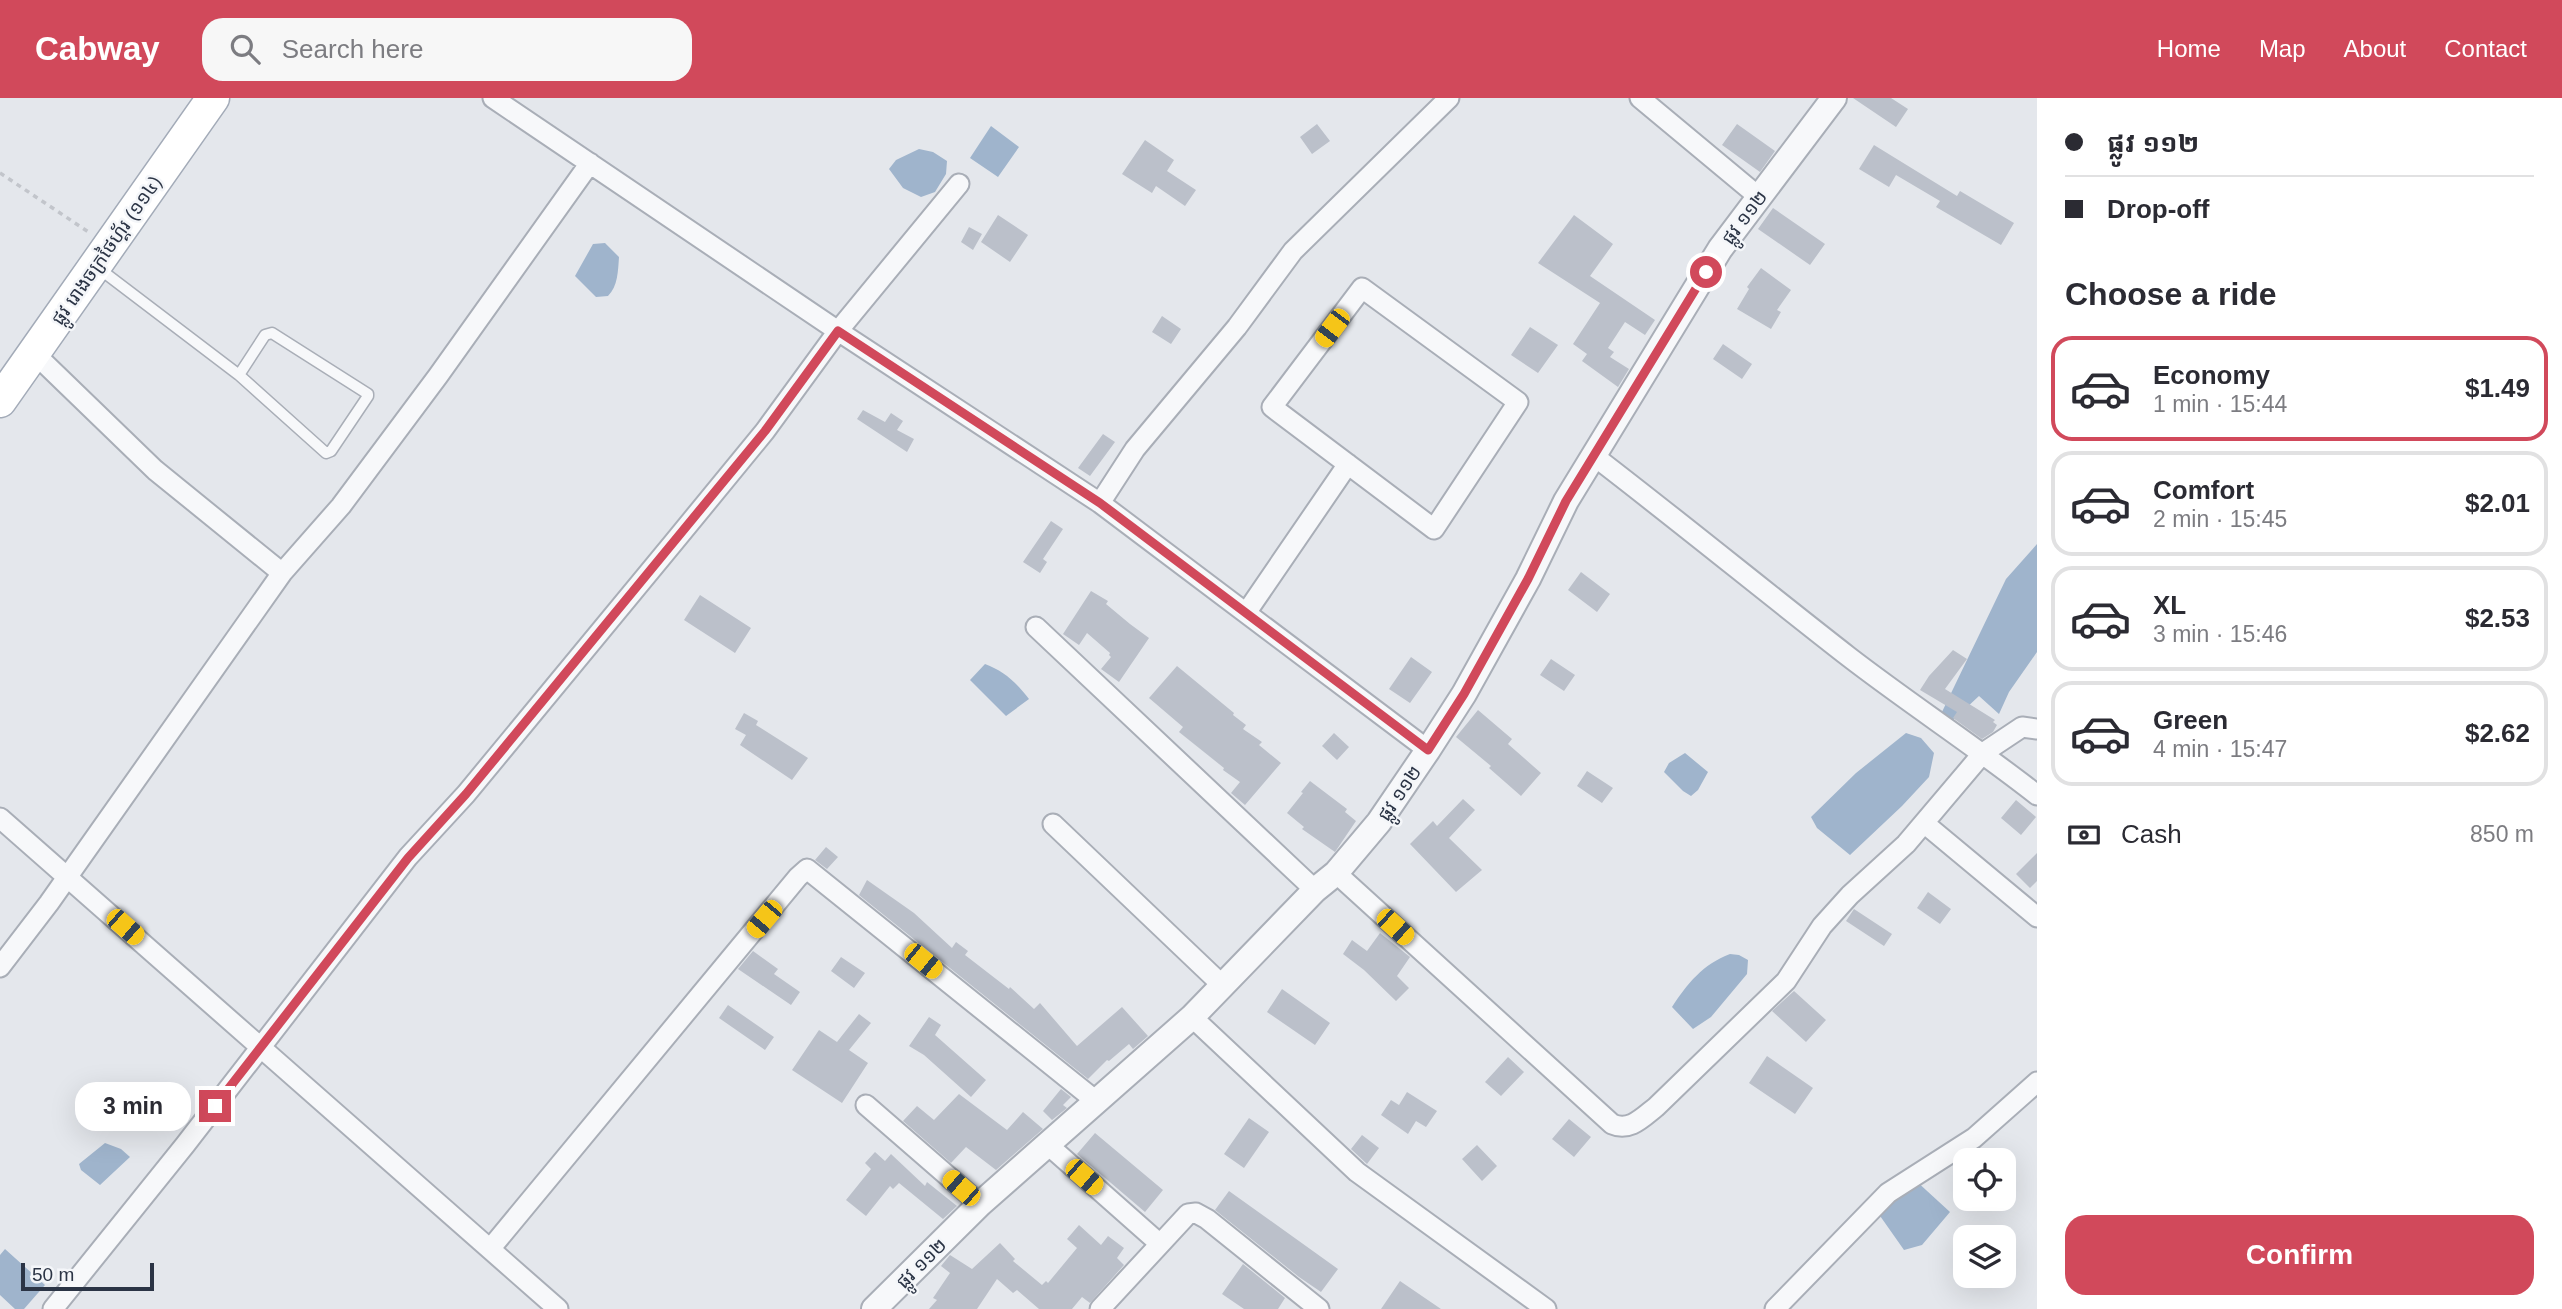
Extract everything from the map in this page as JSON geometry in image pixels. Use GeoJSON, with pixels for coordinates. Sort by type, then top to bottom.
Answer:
{"type":"FeatureCollection","features":[{"type":"Feature","properties":{"kind":"main road","name":"ផ្លូវ រោងចក្រថៃហ្គ័រ (១១៤)"},"geometry":{"type":"LineString","coordinates":[[0,401],[213,98]]}},
{"type":"Feature","properties":{"kind":"street"},"geometry":{"type":"LineString","coordinates":[[493,98],[838,331],[1100,503],[1428,750]]}},
{"type":"Feature","properties":{"kind":"street"},"geometry":{"type":"LineString","coordinates":[[1100,503],[1135,449],[1237,327],[1293,251],[1449,98]]}},
{"type":"Feature","properties":{"kind":"street"},"geometry":{"type":"LineString","coordinates":[[1640,98],[1759,197]]}},
{"type":"Feature","properties":{"kind":"street","name":"ផ្លូវ ១១២"},"geometry":{"type":"LineString","coordinates":[[874,1309],[980,1204],[1192,1017],[1221,984],[1315,890],[1336,873],[1380,822],[1471,682],[1528,579],[1566,501],[1720,249],[1834,98]]}},
{"type":"Feature","properties":{"kind":"street"},"geometry":{"type":"LineString","coordinates":[[0,967],[282,573],[341,506],[414,409],[590,163]]}},
{"type":"Feature","properties":{"kind":"street"},"geometry":{"type":"LineString","coordinates":[[53,1309],[408,858],[466,794],[765,431],[838,331],[959,184]]}},
{"type":"Feature","properties":{"kind":"street"},"geometry":{"type":"LineString","coordinates":[[1362,288],[1518,402],[1434,529],[1348,464],[1272,407],[1362,288]]}},
{"type":"Feature","properties":{"kind":"street"},"geometry":{"type":"LineString","coordinates":[[34,353],[155,470],[282,573]]}},
{"type":"Feature","properties":{"kind":"street"},"geometry":{"type":"LineString","coordinates":[[1594,456],[1851,659],[2037,795]]}},
{"type":"Feature","properties":{"kind":"street"},"geometry":{"type":"LineString","coordinates":[[1246,613],[1348,464]]}},
{"type":"Feature","properties":{"kind":"street"},"geometry":{"type":"LineString","coordinates":[[1036,627],[1315,890]]}},
{"type":"Feature","properties":{"kind":"street"},"geometry":{"type":"LineString","coordinates":[[1336,873],[1612,1124],[1626,1127],[1656,1107],[1786,981],[1822,926],[1840,905],[1906,844],[1983,753],[2022,727],[2037,729]]}},
{"type":"Feature","properties":{"kind":"street"},"geometry":{"type":"LineString","coordinates":[[0,817],[558,1309]]}},
{"type":"Feature","properties":{"kind":"street"},"geometry":{"type":"LineString","coordinates":[[1924,823],[2037,917]]}},
{"type":"Feature","properties":{"kind":"street"},"geometry":{"type":"LineString","coordinates":[[1054,824],[1221,984]]}},
{"type":"Feature","properties":{"kind":"street"},"geometry":{"type":"LineString","coordinates":[[490,1250],[807,869],[1096,1101]]}},
{"type":"Feature","properties":{"kind":"street"},"geometry":{"type":"LineString","coordinates":[[1192,1017],[1357,1172],[1546,1309]]}},
{"type":"Feature","properties":{"kind":"street"},"geometry":{"type":"LineString","coordinates":[[1775,1309],[1888,1192],[1974,1138],[2037,1082]]}},
{"type":"Feature","properties":{"kind":"street"},"geometry":{"type":"LineString","coordinates":[[866,1105],[980,1204]]}},
{"type":"Feature","properties":{"kind":"street"},"geometry":{"type":"LineString","coordinates":[[1047,1144],[1160,1244]]}},
{"type":"Feature","properties":{"kind":"street"},"geometry":{"type":"LineString","coordinates":[[1100,1309],[1188,1214],[1196,1213],[1319,1309]]}},
{"type":"Feature","properties":{"kind":"lane"},"geometry":{"type":"LineString","coordinates":[[102,256],[239,375],[329,453],[368,396],[272,333],[265,335],[239,375]]}},
{"type":"Feature","properties":{"kind":"path"},"geometry":{"type":"LineString","coordinates":[[0,173],[102,256]]}},
{"type":"Feature","properties":{"kind":"water"},"geometry":{"type":"Polygon","coordinates":[[[991,126],[1019,147],[998,177],[970,158],[991,126]]]}},
{"type":"Feature","properties":{"kind":"water"},"geometry":{"type":"Polygon","coordinates":[[[919,149],[933,152],[947,161],[946,174],[935,192],[921,197],[903,188],[889,169],[896,160],[919,149]]]}},
{"type":"Feature","properties":{"kind":"water"},"geometry":{"type":"Polygon","coordinates":[[[605,243],[619,257],[617,278],[608,296],[596,297],[575,276],[593,244],[605,243]]]}},
{"type":"Feature","properties":{"kind":"water"},"geometry":{"type":"Polygon","coordinates":[[[2037,544],[2037,652],[2009,692],[1999,714],[1979,696],[1950,723],[1941,714],[2006,579],[2037,544]]]}},
{"type":"Feature","properties":{"kind":"water"},"geometry":{"type":"Polygon","coordinates":[[[985,664],[1010,678],[1029,699],[1006,716],[970,680],[985,664]]]}},
{"type":"Feature","properties":{"kind":"water"},"geometry":{"type":"Polygon","coordinates":[[[1906,733],[1921,738],[1934,753],[1929,777],[1850,855],[1817,828],[1811,817],[1856,773],[1906,733]]]}},
{"type":"Feature","properties":{"kind":"water"},"geometry":{"type":"Polygon","coordinates":[[[1685,753],[1708,772],[1698,790],[1691,796],[1664,772],[1669,763],[1685,753]]]}},
{"type":"Feature","properties":{"kind":"water"},"geometry":{"type":"Polygon","coordinates":[[[1730,954],[1748,960],[1747,974],[1711,1017],[1693,1029],[1672,1007],[1696,976],[1712,963],[1730,954]]]}},
{"type":"Feature","properties":{"kind":"water"},"geometry":{"type":"Polygon","coordinates":[[[105,1143],[121,1149],[130,1157],[100,1185],[81,1170],[79,1164],[105,1143]]]}},
{"type":"Feature","properties":{"kind":"water"},"geometry":{"type":"Polygon","coordinates":[[[1914,1179],[1950,1212],[1922,1245],[1904,1250],[1878,1213],[1914,1179]]]}},
{"type":"Feature","properties":{"kind":"water"},"geometry":{"type":"Polygon","coordinates":[[[5,1249],[45,1285],[24,1309],[15,1309],[0,1295],[0,1255],[5,1249]]]}},
{"type":"Feature","properties":{"kind":"building"},"geometry":{"type":"Polygon","coordinates":[[[1853,98],[1891,98],[1908,109],[1896,127],[1853,98]]]}},
{"type":"Feature","properties":{"kind":"building"},"geometry":{"type":"Polygon","coordinates":[[[1317,124],[1330,141],[1312,154],[1300,137],[1317,124]]]}},
{"type":"Feature","properties":{"kind":"building"},"geometry":{"type":"Polygon","coordinates":[[[1737,124],[1775,151],[1760,172],[1722,145],[1737,124]]]}},
{"type":"Feature","properties":{"kind":"building"},"geometry":{"type":"Polygon","coordinates":[[[1145,140],[1174,160],[1167,171],[1196,190],[1185,206],[1156,186],[1152,193],[1122,174],[1145,140]]]}},
{"type":"Feature","properties":{"kind":"building"},"geometry":{"type":"Polygon","coordinates":[[[1874,145],[1957,196],[1960,191],[2014,223],[2001,245],[1936,207],[1940,201],[1896,175],[1889,187],[1859,169],[1874,145]]]}},
{"type":"Feature","properties":{"kind":"building"},"geometry":{"type":"Polygon","coordinates":[[[1773,208],[1825,244],[1810,265],[1758,229],[1773,208]]]}},
{"type":"Feature","properties":{"kind":"building"},"geometry":{"type":"Polygon","coordinates":[[[998,215],[1028,235],[1010,262],[981,242],[998,215]]]}},
{"type":"Feature","properties":{"kind":"building"},"geometry":{"type":"Polygon","coordinates":[[[1574,215],[1613,244],[1590,276],[1655,320],[1645,335],[1625,322],[1608,348],[1614,352],[1610,357],[1629,369],[1618,387],[1582,361],[1587,354],[1573,344],[1600,303],[1538,263],[1574,215]]]}},
{"type":"Feature","properties":{"kind":"building"},"geometry":{"type":"Polygon","coordinates":[[[969,227],[982,234],[973,250],[961,242],[969,227]]]}},
{"type":"Feature","properties":{"kind":"building"},"geometry":{"type":"Polygon","coordinates":[[[1761,268],[1791,290],[1777,310],[1781,312],[1771,329],[1737,309],[1749,289],[1747,287],[1761,268]]]}},
{"type":"Feature","properties":{"kind":"building"},"geometry":{"type":"Polygon","coordinates":[[[1162,316],[1181,329],[1171,344],[1152,332],[1162,316]]]}},
{"type":"Feature","properties":{"kind":"building"},"geometry":{"type":"Polygon","coordinates":[[[1530,327],[1558,345],[1538,373],[1511,355],[1530,327]]]}},
{"type":"Feature","properties":{"kind":"building"},"geometry":{"type":"Polygon","coordinates":[[[1723,344],[1752,364],[1742,379],[1713,359],[1723,344]]]}},
{"type":"Feature","properties":{"kind":"building"},"geometry":{"type":"Polygon","coordinates":[[[863,410],[885,422],[891,413],[903,421],[897,430],[914,439],[907,452],[857,419],[863,410]]]}},
{"type":"Feature","properties":{"kind":"building"},"geometry":{"type":"Polygon","coordinates":[[[1103,434],[1115,442],[1090,476],[1078,468],[1103,434]]]}},
{"type":"Feature","properties":{"kind":"building"},"geometry":{"type":"Polygon","coordinates":[[[1051,521],[1063,529],[1043,559],[1047,562],[1040,573],[1023,562],[1051,521]]]}},
{"type":"Feature","properties":{"kind":"building"},"geometry":{"type":"Polygon","coordinates":[[[1581,572],[1610,594],[1597,612],[1568,590],[1581,572]]]}},
{"type":"Feature","properties":{"kind":"building"},"geometry":{"type":"Polygon","coordinates":[[[1091,591],[1108,601],[1106,604],[1149,638],[1119,682],[1101,669],[1111,657],[1110,653],[1087,633],[1079,645],[1063,634],[1091,591]]]}},
{"type":"Feature","properties":{"kind":"building"},"geometry":{"type":"Polygon","coordinates":[[[700,595],[751,628],[735,653],[684,620],[700,595]]]}},
{"type":"Feature","properties":{"kind":"building"},"geometry":{"type":"Polygon","coordinates":[[[1953,650],[1967,659],[1945,689],[1995,720],[1993,722],[1997,725],[1993,732],[1982,739],[1953,718],[1957,712],[1920,690],[1953,650]]]}},
{"type":"Feature","properties":{"kind":"building"},"geometry":{"type":"Polygon","coordinates":[[[1411,657],[1432,672],[1410,703],[1389,689],[1411,657]]]}},
{"type":"Feature","properties":{"kind":"building"},"geometry":{"type":"Polygon","coordinates":[[[1551,659],[1575,675],[1564,691],[1540,675],[1551,659]]]}},
{"type":"Feature","properties":{"kind":"building"},"geometry":{"type":"Polygon","coordinates":[[[1177,666],[1234,713],[1233,715],[1246,725],[1243,729],[1262,742],[1259,745],[1281,763],[1245,805],[1231,793],[1240,782],[1179,732],[1183,727],[1149,698],[1177,666]]]}},
{"type":"Feature","properties":{"kind":"building"},"geometry":{"type":"Polygon","coordinates":[[[1478,710],[1512,739],[1508,744],[1541,773],[1521,796],[1456,737],[1478,710]]]}},
{"type":"Feature","properties":{"kind":"building"},"geometry":{"type":"Polygon","coordinates":[[[744,713],[758,721],[756,725],[808,758],[792,780],[740,745],[746,735],[735,729],[744,713]]]}},
{"type":"Feature","properties":{"kind":"building"},"geometry":{"type":"Polygon","coordinates":[[[1334,733],[1349,747],[1337,760],[1322,746],[1334,733]]]}},
{"type":"Feature","properties":{"kind":"building"},"geometry":{"type":"Polygon","coordinates":[[[1587,771],[1613,788],[1602,803],[1577,786],[1587,771]]]}},
{"type":"Feature","properties":{"kind":"building"},"geometry":{"type":"Polygon","coordinates":[[[1310,781],[1347,809],[1345,812],[1356,821],[1335,852],[1302,829],[1304,827],[1287,813],[1310,781]]]}},
{"type":"Feature","properties":{"kind":"building"},"geometry":{"type":"Polygon","coordinates":[[[1463,799],[1475,810],[1449,838],[1482,870],[1456,892],[1410,844],[1433,821],[1437,826],[1463,799]]]}},
{"type":"Feature","properties":{"kind":"building"},"geometry":{"type":"Polygon","coordinates":[[[2016,800],[2036,817],[2021,835],[2001,818],[2016,800]]]}},
{"type":"Feature","properties":{"kind":"building"},"geometry":{"type":"Polygon","coordinates":[[[826,847],[838,857],[827,869],[815,860],[826,847]]]}},
{"type":"Feature","properties":{"kind":"building"},"geometry":{"type":"Polygon","coordinates":[[[2037,853],[2037,881],[2030,888],[2016,874],[2037,853]]]}},
{"type":"Feature","properties":{"kind":"building"},"geometry":{"type":"Polygon","coordinates":[[[867,880],[914,913],[952,948],[956,942],[968,951],[965,955],[1009,989],[1010,987],[1034,1009],[1040,1003],[1077,1046],[1122,1007],[1148,1036],[1133,1049],[1129,1044],[1107,1060],[1088,1079],[859,895],[867,880]]]}},
{"type":"Feature","properties":{"kind":"building"},"geometry":{"type":"Polygon","coordinates":[[[1928,892],[1951,909],[1940,924],[1917,908],[1928,892]]]}},
{"type":"Feature","properties":{"kind":"building"},"geometry":{"type":"Polygon","coordinates":[[[1854,909],[1892,934],[1884,946],[1846,921],[1854,909]]]}},
{"type":"Feature","properties":{"kind":"building"},"geometry":{"type":"Polygon","coordinates":[[[1380,933],[1410,957],[1397,976],[1409,988],[1396,1001],[1343,954],[1352,940],[1367,951],[1380,933]]]}},
{"type":"Feature","properties":{"kind":"building"},"geometry":{"type":"Polygon","coordinates":[[[753,951],[778,969],[774,974],[800,992],[791,1005],[738,969],[753,951]]]}},
{"type":"Feature","properties":{"kind":"building"},"geometry":{"type":"Polygon","coordinates":[[[841,957],[865,973],[854,988],[831,971],[841,957]]]}},
{"type":"Feature","properties":{"kind":"building"},"geometry":{"type":"Polygon","coordinates":[[[1282,989],[1330,1023],[1315,1045],[1267,1012],[1282,989]]]}},
{"type":"Feature","properties":{"kind":"building"},"geometry":{"type":"Polygon","coordinates":[[[1794,991],[1826,1020],[1806,1042],[1772,1011],[1794,991]]]}},
{"type":"Feature","properties":{"kind":"building"},"geometry":{"type":"Polygon","coordinates":[[[728,1005],[774,1037],[765,1050],[719,1018],[728,1005]]]}},
{"type":"Feature","properties":{"kind":"building"},"geometry":{"type":"Polygon","coordinates":[[[859,1014],[871,1023],[849,1050],[868,1063],[842,1103],[792,1070],[819,1030],[837,1042],[859,1014]]]}},
{"type":"Feature","properties":{"kind":"building"},"geometry":{"type":"Polygon","coordinates":[[[929,1017],[941,1025],[935,1035],[986,1080],[971,1097],[924,1055],[909,1046],[929,1017]]]}},
{"type":"Feature","properties":{"kind":"building"},"geometry":{"type":"Polygon","coordinates":[[[1767,1056],[1813,1088],[1795,1114],[1749,1083],[1767,1056]]]}},
{"type":"Feature","properties":{"kind":"building"},"geometry":{"type":"Polygon","coordinates":[[[1508,1057],[1524,1072],[1501,1096],[1485,1082],[1508,1057]]]}},
{"type":"Feature","properties":{"kind":"building"},"geometry":{"type":"Polygon","coordinates":[[[1061,1089],[1071,1097],[1063,1105],[1067,1108],[1052,1120],[1043,1111],[1061,1089]]]}},
{"type":"Feature","properties":{"kind":"building"},"geometry":{"type":"Polygon","coordinates":[[[1407,1092],[1437,1111],[1426,1127],[1416,1121],[1408,1134],[1381,1115],[1391,1100],[1399,1105],[1407,1092]]]}},
{"type":"Feature","properties":{"kind":"building"},"geometry":{"type":"Polygon","coordinates":[[[959,1094],[1007,1130],[1023,1112],[1043,1129],[996,1170],[966,1147],[951,1163],[903,1121],[917,1106],[934,1120],[959,1094]]]}},
{"type":"Feature","properties":{"kind":"building"},"geometry":{"type":"Polygon","coordinates":[[[1249,1118],[1269,1132],[1244,1168],[1224,1154],[1249,1118]]]}},
{"type":"Feature","properties":{"kind":"building"},"geometry":{"type":"Polygon","coordinates":[[[1569,1119],[1591,1137],[1574,1157],[1552,1139],[1569,1119]]]}},
{"type":"Feature","properties":{"kind":"building"},"geometry":{"type":"Polygon","coordinates":[[[1095,1133],[1163,1190],[1145,1212],[1077,1154],[1095,1133]]]}},
{"type":"Feature","properties":{"kind":"building"},"geometry":{"type":"Polygon","coordinates":[[[1362,1135],[1379,1148],[1367,1164],[1351,1149],[1362,1135]]]}},
{"type":"Feature","properties":{"kind":"building"},"geometry":{"type":"Polygon","coordinates":[[[1477,1145],[1497,1166],[1482,1181],[1462,1159],[1477,1145]]]}},
{"type":"Feature","properties":{"kind":"building"},"geometry":{"type":"Polygon","coordinates":[[[875,1152],[885,1161],[891,1154],[925,1186],[927,1182],[957,1206],[943,1219],[899,1183],[893,1189],[890,1186],[866,1216],[846,1200],[871,1169],[865,1163],[875,1152]]]}},
{"type":"Feature","properties":{"kind":"building"},"geometry":{"type":"Polygon","coordinates":[[[1229,1191],[1338,1269],[1321,1292],[1215,1210],[1229,1191]]]}},
{"type":"Feature","properties":{"kind":"building"},"geometry":{"type":"Polygon","coordinates":[[[1079,1225],[1101,1245],[1108,1236],[1124,1248],[1117,1258],[1124,1265],[1090,1303],[1082,1297],[1072,1309],[1039,1309],[1017,1290],[1013,1293],[997,1279],[977,1309],[929,1309],[937,1300],[933,1298],[950,1273],[941,1266],[950,1255],[972,1269],[1000,1243],[1015,1259],[1013,1261],[1042,1285],[1046,1281],[1048,1283],[1077,1248],[1067,1239],[1079,1225]]]}},
{"type":"Feature","properties":{"kind":"building"},"geometry":{"type":"Polygon","coordinates":[[[1243,1264],[1285,1298],[1278,1309],[1244,1309],[1222,1294],[1243,1264]]]}},
{"type":"Feature","properties":{"kind":"building"},"geometry":{"type":"Polygon","coordinates":[[[1400,1281],[1441,1309],[1381,1309],[1400,1281]]]}},
{"type":"Feature","properties":{"kind":"route"},"geometry":{"type":"LineString","coordinates":[[215,1106],[408,858],[466,794],[765,431],[838,331],[1100,503],[1428,750],[1464,694],[1528,579],[1566,501],[1706,272]]}}]}
